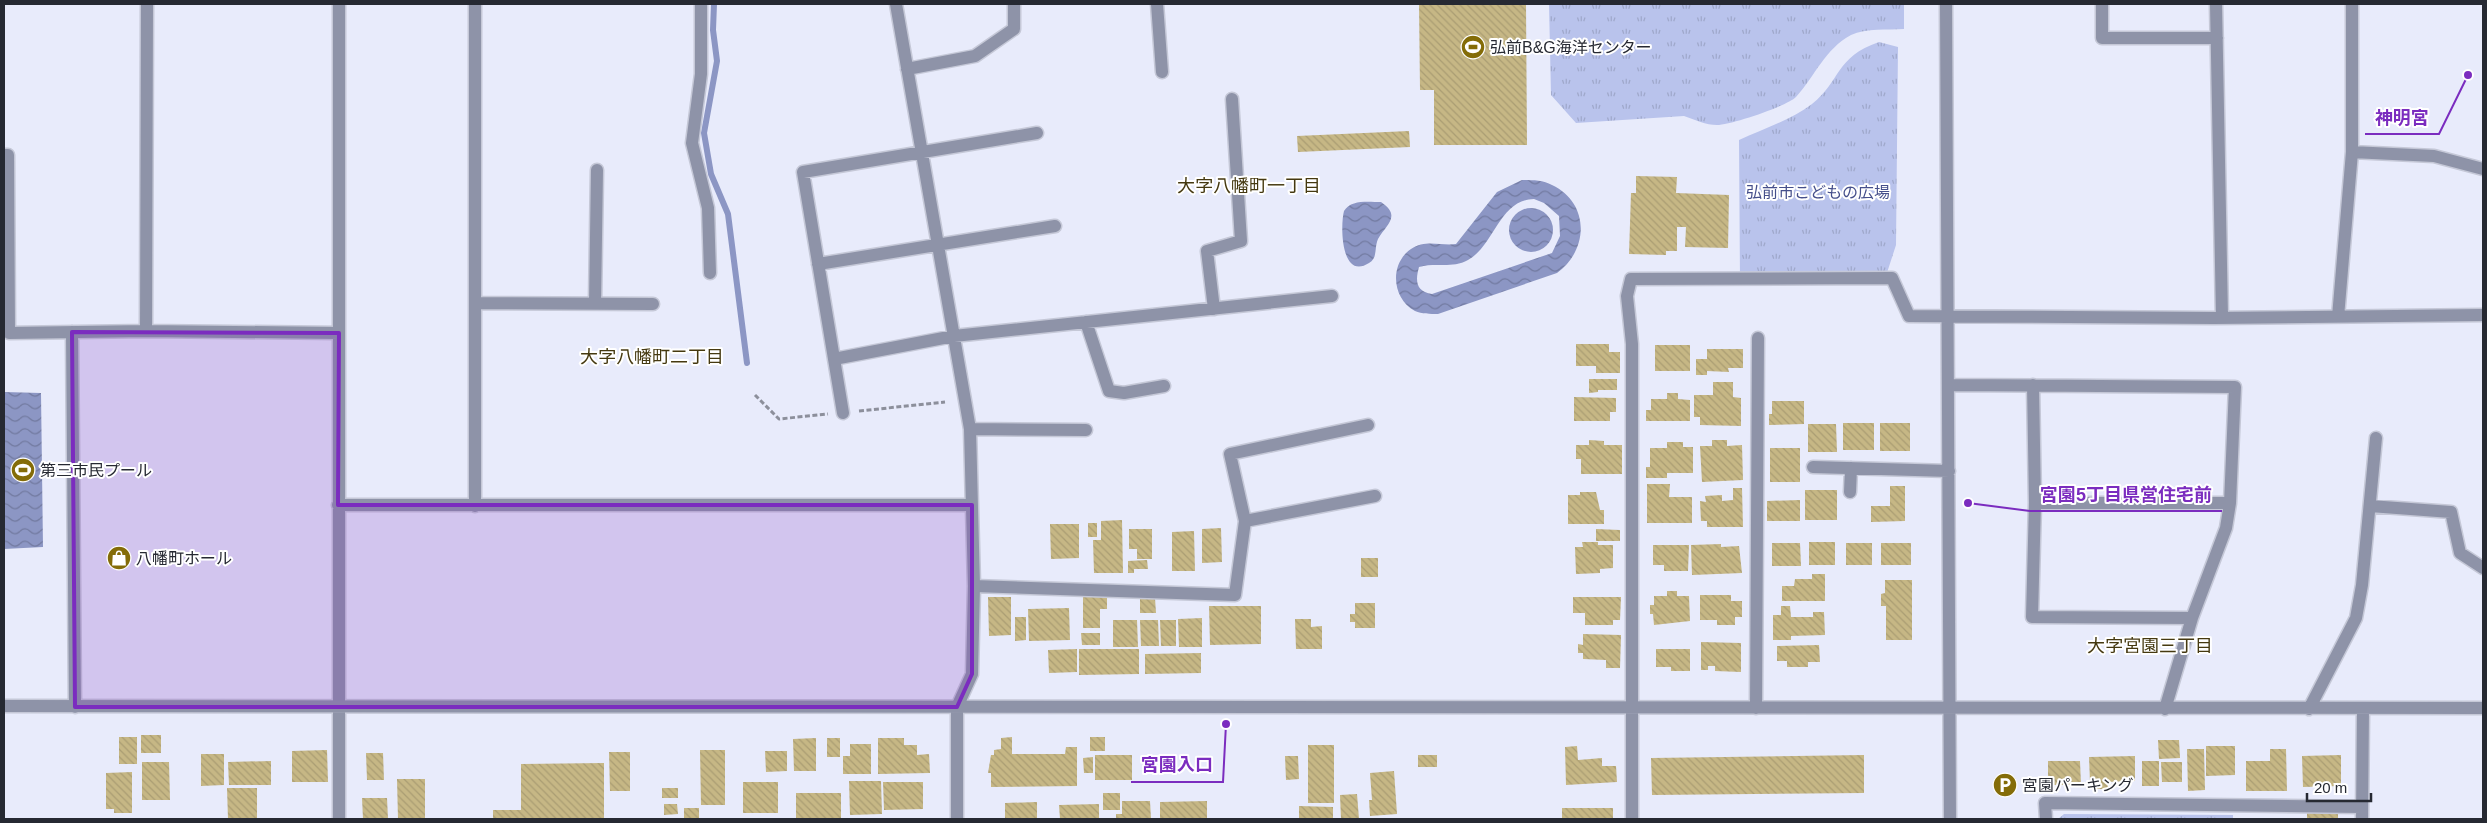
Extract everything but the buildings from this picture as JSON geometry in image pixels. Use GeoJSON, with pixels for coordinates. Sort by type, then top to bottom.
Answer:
{"type":"FeatureCollection","features":[{"type":"Feature","properties":{"kind":"street"},"geometry":{"type":"LineString","coordinates":[[146,4],[146,331]]}},
{"type":"Feature","properties":{"kind":"street"},"geometry":{"type":"LineString","coordinates":[[339,4],[339,819]]}},
{"type":"Feature","properties":{"kind":"street"},"geometry":{"type":"LineString","coordinates":[[475,4],[475,506]]}},
{"type":"Feature","properties":{"kind":"street"},"geometry":{"type":"LineString","coordinates":[[701,4],[701,74],[692,142],[708,208],[710,273]]}},
{"type":"Feature","properties":{"kind":"street"},"geometry":{"type":"LineString","coordinates":[[896,4],[970,429],[974,586],[972,674],[957,706],[957,819]]}},
{"type":"Feature","properties":{"kind":"street"},"geometry":{"type":"LineString","coordinates":[[907,69],[976,56],[1014,29],[1014,4]]}},
{"type":"Feature","properties":{"kind":"street"},"geometry":{"type":"LineString","coordinates":[[1156,4],[1162,72]]}},
{"type":"Feature","properties":{"kind":"street"},"geometry":{"type":"LineString","coordinates":[[1946,4],[1950,819]]}},
{"type":"Feature","properties":{"kind":"street"},"geometry":{"type":"LineString","coordinates":[[2102,4],[2102,38],[2217,38]]}},
{"type":"Feature","properties":{"kind":"street"},"geometry":{"type":"LineString","coordinates":[[2216,4],[2222,317]]}},
{"type":"Feature","properties":{"kind":"street"},"geometry":{"type":"LineString","coordinates":[[2338,317],[2352,152],[2352,4]]}},
{"type":"Feature","properties":{"kind":"street"},"geometry":{"type":"LineString","coordinates":[[1214,309],[1207,251],[1241,241],[1232,99]]}},
{"type":"Feature","properties":{"kind":"street"},"geometry":{"type":"LineString","coordinates":[[843,413],[802,172],[1037,134]]}},
{"type":"Feature","properties":{"kind":"street"},"geometry":{"type":"LineString","coordinates":[[2352,152],[2434,156],[2483,169]]}},
{"type":"Feature","properties":{"kind":"street"},"geometry":{"type":"LineString","coordinates":[[4,154],[8,155],[10,333],[146,331],[339,333]]}},
{"type":"Feature","properties":{"kind":"street"},"geometry":{"type":"LineString","coordinates":[[595,304],[598,170]]}},
{"type":"Feature","properties":{"kind":"street"},"geometry":{"type":"LineString","coordinates":[[818,264],[1055,226]]}},
{"type":"Feature","properties":{"kind":"street"},"geometry":{"type":"LineString","coordinates":[[1632,819],[1632,344],[1627,296],[1632,278],[1892,278],[1909,316],[2338,317],[2483,315]]}},
{"type":"Feature","properties":{"kind":"street"},"geometry":{"type":"LineString","coordinates":[[834,359],[954,336],[1332,296]]}},
{"type":"Feature","properties":{"kind":"street"},"geometry":{"type":"LineString","coordinates":[[475,303],[653,304]]}},
{"type":"Feature","properties":{"kind":"street"},"geometry":{"type":"LineString","coordinates":[[1086,322],[1110,391],[1124,393],[1164,386]]}},
{"type":"Feature","properties":{"kind":"street"},"geometry":{"type":"LineString","coordinates":[[72,332],[75,706]]}},
{"type":"Feature","properties":{"kind":"street"},"geometry":{"type":"LineString","coordinates":[[1756,708],[1758,338]]}},
{"type":"Feature","properties":{"kind":"street"},"geometry":{"type":"LineString","coordinates":[[1948,385],[2234,387],[2230,503],[2226,528],[2192,618],[2166,709]]}},
{"type":"Feature","properties":{"kind":"street"},"geometry":{"type":"LineString","coordinates":[[2032,385],[2036,503],[2032,617],[2192,618]]}},
{"type":"Feature","properties":{"kind":"street"},"geometry":{"type":"LineString","coordinates":[[974,586],[1235,595],[1246,521],[1230,454],[1368,425]]}},
{"type":"Feature","properties":{"kind":"street"},"geometry":{"type":"LineString","coordinates":[[970,429],[1086,430]]}},
{"type":"Feature","properties":{"kind":"street"},"geometry":{"type":"LineString","coordinates":[[2309,709],[2356,618],[2362,585],[2376,438]]}},
{"type":"Feature","properties":{"kind":"street"},"geometry":{"type":"LineString","coordinates":[[1813,467],[1949,471]]}},
{"type":"Feature","properties":{"kind":"street"},"geometry":{"type":"LineString","coordinates":[[1850,492],[1851,468]]}},
{"type":"Feature","properties":{"kind":"street"},"geometry":{"type":"LineString","coordinates":[[1246,521],[1375,496]]}},
{"type":"Feature","properties":{"kind":"street"},"geometry":{"type":"LineString","coordinates":[[2036,503],[2230,503]]}},
{"type":"Feature","properties":{"kind":"street"},"geometry":{"type":"LineString","coordinates":[[338,505],[972,505]]}},
{"type":"Feature","properties":{"kind":"street"},"geometry":{"type":"LineString","coordinates":[[2370,506],[2450,512],[2460,554],[2483,568]]}},
{"type":"Feature","properties":{"kind":"street"},"geometry":{"type":"LineString","coordinates":[[4,706],[2483,708]]}},
{"type":"Feature","properties":{"kind":"street"},"geometry":{"type":"LineString","coordinates":[[2046,819],[2046,803],[2362,813],[2363,709]]}},
{"type":"Feature","properties":{"kind":"highlighted area"},"geometry":{"type":"Polygon","coordinates":[[[72,332],[339,333],[338,505],[972,505],[972,674],[957,707],[75,707],[72,332]]]}},
{"type":"Feature","properties":{"kind":"green space"},"geometry":{"type":"Polygon","coordinates":[[[1549,4],[1904,4],[1904,29],[1870,30],[1851,35],[1827,55],[1803,89],[1791,101],[1746,119],[1717,125],[1684,116],[1576,123],[1551,95],[1549,4]]]}},
{"type":"Feature","properties":{"kind":"green space","name":"弘前市こどもの広場"},"geometry":{"type":"Polygon","coordinates":[[[1879,42],[1898,47],[1896,245],[1884,282],[1740,281],[1739,140],[1786,120],[1804,110],[1829,87],[1846,62],[1865,48],[1879,42]]]}},
{"type":"Feature","properties":{"kind":"green space"},"geometry":{"type":"Polygon","coordinates":[[[2064,814],[2233,815],[2233,819],[2058,819],[2064,814]]]}},
{"type":"Feature","properties":{"kind":"water"},"geometry":{"type":"Polygon","coordinates":[[[1522,180],[1526,180],[1545,182],[1564,193],[1573,203],[1579,215],[1581,227],[1580,240],[1568,263],[1557,273],[1438,314],[1418,312],[1407,306],[1398,290],[1396,281],[1399,263],[1404,255],[1422,244],[1456,244],[1497,192],[1522,180]],[[1534,199],[1522,201],[1513,207],[1505,215],[1485,244],[1468,260],[1450,265],[1419,267],[1417,281],[1420,288],[1432,294],[1552,253],[1560,236],[1559,216],[1544,203],[1534,199]]]}},
{"type":"Feature","properties":{"kind":"water"},"geometry":{"type":"Polygon","coordinates":[[[1381,202],[1391,212],[1391,216],[1388,225],[1378,239],[1375,256],[1372,261],[1360,267],[1353,265],[1344,249],[1342,228],[1344,211],[1347,207],[1356,203],[1381,202]]]}},
{"type":"Feature","properties":{"kind":"water"},"geometry":{"type":"Polygon","coordinates":[[[1531,208],[1543,212],[1549,218],[1553,230],[1549,242],[1543,248],[1531,252],[1519,248],[1513,242],[1509,230],[1513,218],[1519,212],[1531,208]]]}},
{"type":"Feature","properties":{"kind":"water","name":"第三市民プール"},"geometry":{"type":"Polygon","coordinates":[[[4,392],[41,393],[43,547],[4,549],[4,392]]]}},
{"type":"Feature","properties":{"kind":"waterway"},"geometry":{"type":"LineString","coordinates":[[714,4],[713,30],[717,61],[704,133],[711,174],[728,214],[747,363]]}},
{"type":"Feature","properties":{"kind":"place","name":"弘前B&G海洋センター"},"geometry":{"type":"Point","coordinates":[1473,47]}},
{"type":"Feature","properties":{"kind":"place","name":"神明宮"},"geometry":{"type":"Point","coordinates":[2468,75]}},
{"type":"Feature","properties":{"kind":"place","name":"第三市民プール"},"geometry":{"type":"Point","coordinates":[23,470]}},
{"type":"Feature","properties":{"kind":"place","name":"宮園5丁目県営住宅前"},"geometry":{"type":"Point","coordinates":[1968,503]}},
{"type":"Feature","properties":{"kind":"place","name":"八幡町ホール"},"geometry":{"type":"Point","coordinates":[119,558]}},
{"type":"Feature","properties":{"kind":"place","name":"宮園入口"},"geometry":{"type":"Point","coordinates":[1226,724]}},
{"type":"Feature","properties":{"kind":"place","name":"宮園パーキング"},"geometry":{"type":"Point","coordinates":[2005,785]}},
{"type":"Feature","properties":{"kind":"district","name":"大字八幡町一丁目"},"geometry":{"type":"Point","coordinates":[1249,186]}},
{"type":"Feature","properties":{"kind":"district","name":"大字八幡町二丁目"},"geometry":{"type":"Point","coordinates":[652,357]}},
{"type":"Feature","properties":{"kind":"district","name":"大字宮園三丁目"},"geometry":{"type":"Point","coordinates":[2150,646]}}]}
